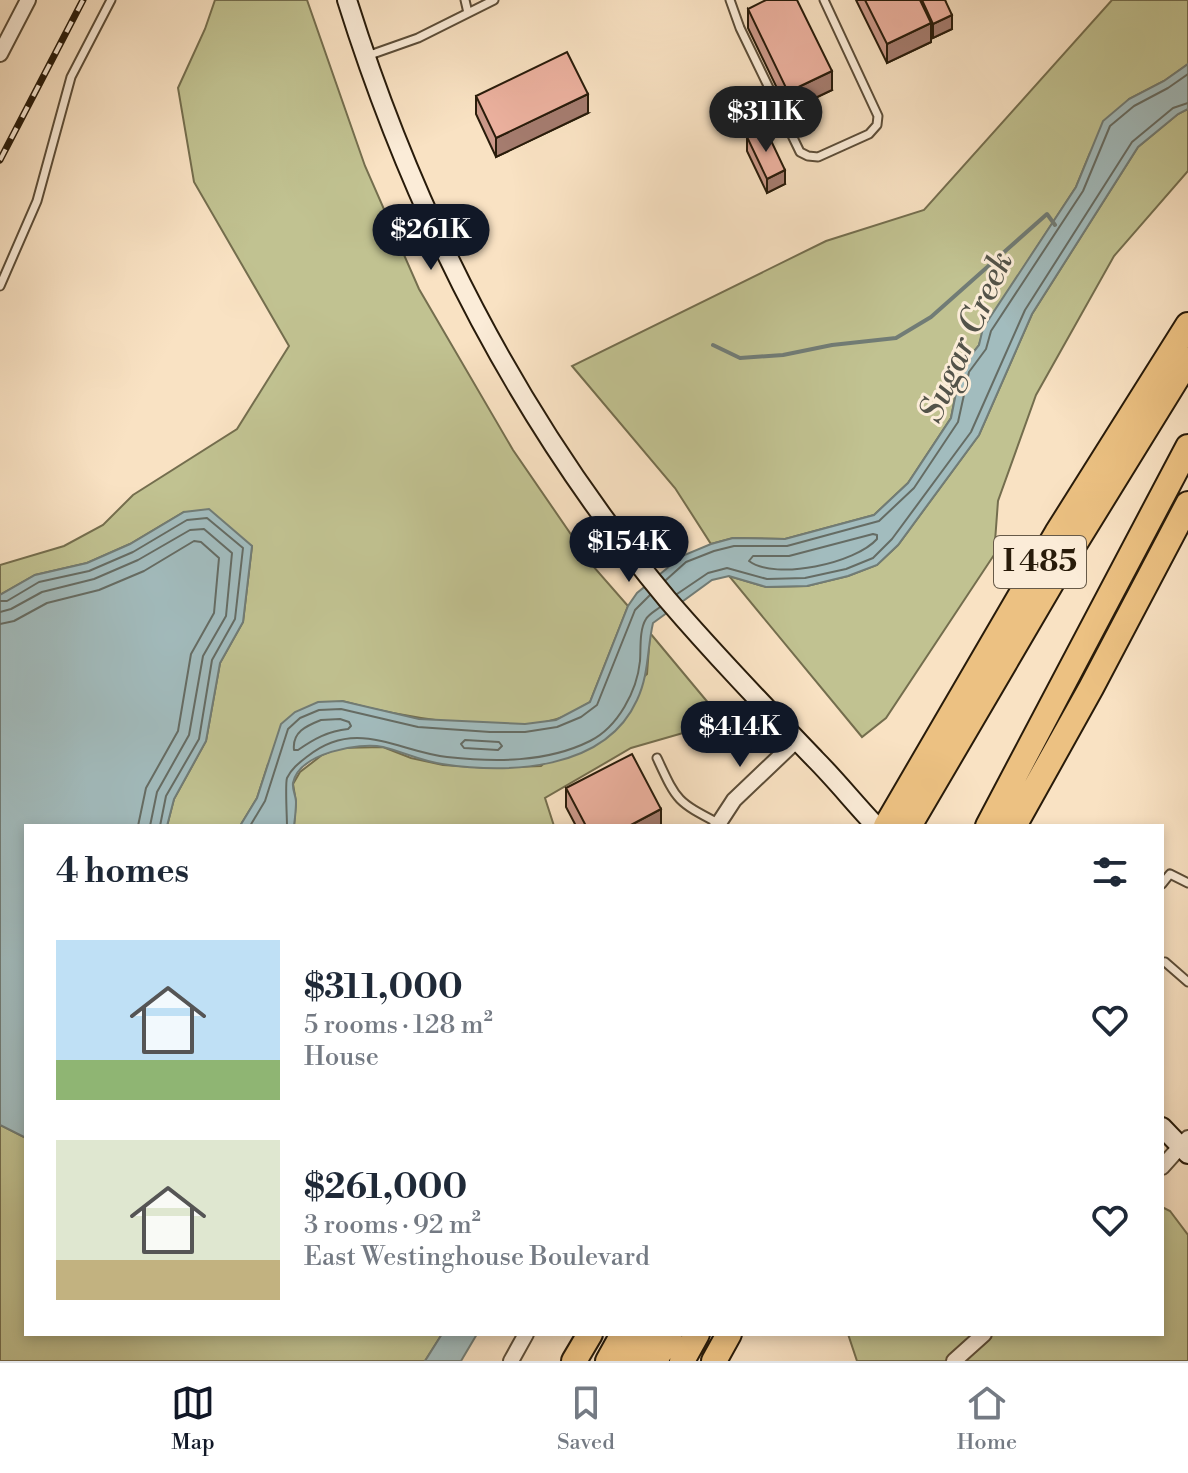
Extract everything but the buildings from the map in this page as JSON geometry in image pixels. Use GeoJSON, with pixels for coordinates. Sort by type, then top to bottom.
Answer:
{"type":"FeatureCollection","features":[{"type":"Feature","properties":{"kind":"highway","name":"I 485"},"geometry":{"type":"LineString","coordinates":[[907,816],[1057,533],[1188,325]]}},
{"type":"Feature","properties":{"kind":"highway","name":"I 485"},"geometry":{"type":"LineString","coordinates":[[907,816],[1188,360]]}},
{"type":"Feature","properties":{"kind":"highway","name":"I 485"},"geometry":{"type":"LineString","coordinates":[[989,824],[1188,447]]}},
{"type":"Feature","properties":{"kind":"highway"},"geometry":{"type":"LineString","coordinates":[[1106,606],[1188,480]]}},
{"type":"Feature","properties":{"kind":"highway"},"geometry":{"type":"LineString","coordinates":[[1015,824],[1099,674],[1188,504]]}},
{"type":"Feature","properties":{"kind":"highway"},"geometry":{"type":"LineString","coordinates":[[574,1361],[589,1336]]}},
{"type":"Feature","properties":{"kind":"highway"},"geometry":{"type":"LineString","coordinates":[[608,1361],[622,1336]]}},
{"type":"Feature","properties":{"kind":"highway"},"geometry":{"type":"LineString","coordinates":[[633,1361],[647,1336]]}},
{"type":"Feature","properties":{"kind":"highway"},"geometry":{"type":"LineString","coordinates":[[655,1361],[669,1336]]}},
{"type":"Feature","properties":{"kind":"highway"},"geometry":{"type":"LineString","coordinates":[[682,1361],[696,1336]]}},
{"type":"Feature","properties":{"kind":"highway"},"geometry":{"type":"LineString","coordinates":[[714,1361],[728,1336]]}},
{"type":"Feature","properties":{"kind":"main road"},"geometry":{"type":"LineString","coordinates":[[347,0],[365,57],[434,233],[513,382],[595,505],[658,587],[874,824]]}},
{"type":"Feature","properties":{"kind":"main road"},"geometry":{"type":"LineString","coordinates":[[1164,1129],[1186,1146]]}},
{"type":"Feature","properties":{"kind":"street"},"geometry":{"type":"LineString","coordinates":[[0,54],[28,0]]}},
{"type":"Feature","properties":{"kind":"street"},"geometry":{"type":"LineString","coordinates":[[719,824],[734,800],[797,740]]}},
{"type":"Feature","properties":{"kind":"street"},"geometry":{"type":"LineString","coordinates":[[1164,1165],[1186,1146]]}},
{"type":"Feature","properties":{"kind":"street"},"geometry":{"type":"LineString","coordinates":[[511,1361],[525,1336]]}},
{"type":"Feature","properties":{"kind":"street"},"geometry":{"type":"LineString","coordinates":[[954,1361],[982,1336]]}},
{"type":"Feature","properties":{"kind":"lane"},"geometry":{"type":"LineString","coordinates":[[0,286],[37,201],[71,77],[111,0]]}},
{"type":"Feature","properties":{"kind":"lane"},"geometry":{"type":"LineString","coordinates":[[465,0],[468,13]]}},
{"type":"Feature","properties":{"kind":"lane"},"geometry":{"type":"LineString","coordinates":[[365,57],[418,38],[494,0]]}},
{"type":"Feature","properties":{"kind":"lane"},"geometry":{"type":"LineString","coordinates":[[743,0],[731,3],[740,28],[800,152],[818,157],[869,134],[877,125],[878,116],[824,0]]}},
{"type":"Feature","properties":{"kind":"lane"},"geometry":{"type":"LineString","coordinates":[[657,758],[673,794],[681,803],[716,824]]}},
{"type":"Feature","properties":{"kind":"lane"},"geometry":{"type":"LineString","coordinates":[[1164,882],[1170,874],[1188,883]]}},
{"type":"Feature","properties":{"kind":"lane"},"geometry":{"type":"LineString","coordinates":[[1165,962],[1188,982]]}},
{"type":"Feature","properties":{"kind":"green space"},"geometry":{"type":"Polygon","coordinates":[[[215,0],[307,0],[365,166],[419,289],[513,450],[592,565],[628,606],[590,702],[566,716],[535,724],[480,725],[391,713],[342,701],[268,764],[257,798],[241,824],[168,824],[174,799],[206,741],[220,663],[243,622],[252,546],[184,512],[130,544],[87,563],[35,575],[0,595],[0,565],[64,546],[103,525],[133,495],[237,429],[289,346],[194,182],[178,88],[215,0]]]}},
{"type":"Feature","properties":{"kind":"green space"},"geometry":{"type":"Polygon","coordinates":[[[1112,0],[1188,0],[1188,64],[1129,99],[1090,153],[1076,187],[984,328],[979,345],[961,368],[951,418],[908,483],[874,515],[785,539],[733,538],[711,544],[675,488],[572,366],[826,241],[924,210],[1112,0]]]}},
{"type":"Feature","properties":{"kind":"green space"},"geometry":{"type":"Polygon","coordinates":[[[1188,109],[1188,171],[1114,256],[1036,395],[998,501],[994,555],[886,718],[862,737],[729,576],[766,587],[807,586],[877,565],[898,545],[979,435],[1032,314],[1138,147],[1188,109]]]}},
{"type":"Feature","properties":{"kind":"green space"},"geometry":{"type":"Polygon","coordinates":[[[650,633],[730,729],[683,733],[631,748],[545,798],[553,824],[294,824],[296,802],[293,784],[300,772],[322,755],[339,748],[383,747],[411,758],[443,765],[490,768],[541,766],[647,674],[650,633]]]}},
{"type":"Feature","properties":{"kind":"green space"},"geometry":{"type":"Polygon","coordinates":[[[0,1125],[24,1137],[24,1336],[441,1336],[425,1361],[0,1361],[0,1125]]]}},
{"type":"Feature","properties":{"kind":"green space"},"geometry":{"type":"Polygon","coordinates":[[[1164,1208],[1170,1211],[1188,1235],[1188,1361],[857,1361],[849,1336],[1164,1336],[1164,1208]]]}},
{"type":"Feature","properties":{"kind":"water"},"geometry":{"type":"Polygon","coordinates":[[[1188,64],[1188,109],[1138,147],[1032,314],[979,435],[898,545],[877,565],[807,586],[766,587],[729,576],[712,580],[653,623],[646,672],[637,700],[622,724],[602,741],[579,754],[524,767],[496,768],[434,763],[383,747],[346,748],[318,757],[298,773],[293,783],[296,802],[294,824],[241,824],[257,798],[281,724],[295,712],[318,702],[342,701],[419,719],[525,724],[556,720],[590,702],[628,606],[637,593],[682,556],[733,538],[785,539],[874,515],[908,483],[951,418],[961,368],[979,345],[983,328],[1076,187],[1103,121],[1129,99],[1188,64]]]}},
{"type":"Feature","properties":{"kind":"water"},"geometry":{"type":"Polygon","coordinates":[[[209,509],[252,546],[243,622],[220,663],[206,741],[174,799],[168,824],[24,824],[24,1137],[0,1125],[0,595],[35,575],[87,563],[130,544],[184,512],[209,509]]]}},
{"type":"Feature","properties":{"kind":"water"},"geometry":{"type":"Polygon","coordinates":[[[441,1336],[476,1336],[461,1361],[425,1361],[441,1336]]]}},
{"type":"Feature","properties":{"kind":"waterway","name":"Sugar Creek"},"geometry":{"type":"LineString","coordinates":[[713,345],[740,358],[783,355],[832,345],[896,338],[931,317],[1047,214],[1055,225]]}},
{"type":"Feature","properties":{"kind":"railway"},"geometry":{"type":"LineString","coordinates":[[0,160],[83,0]]}}]}
